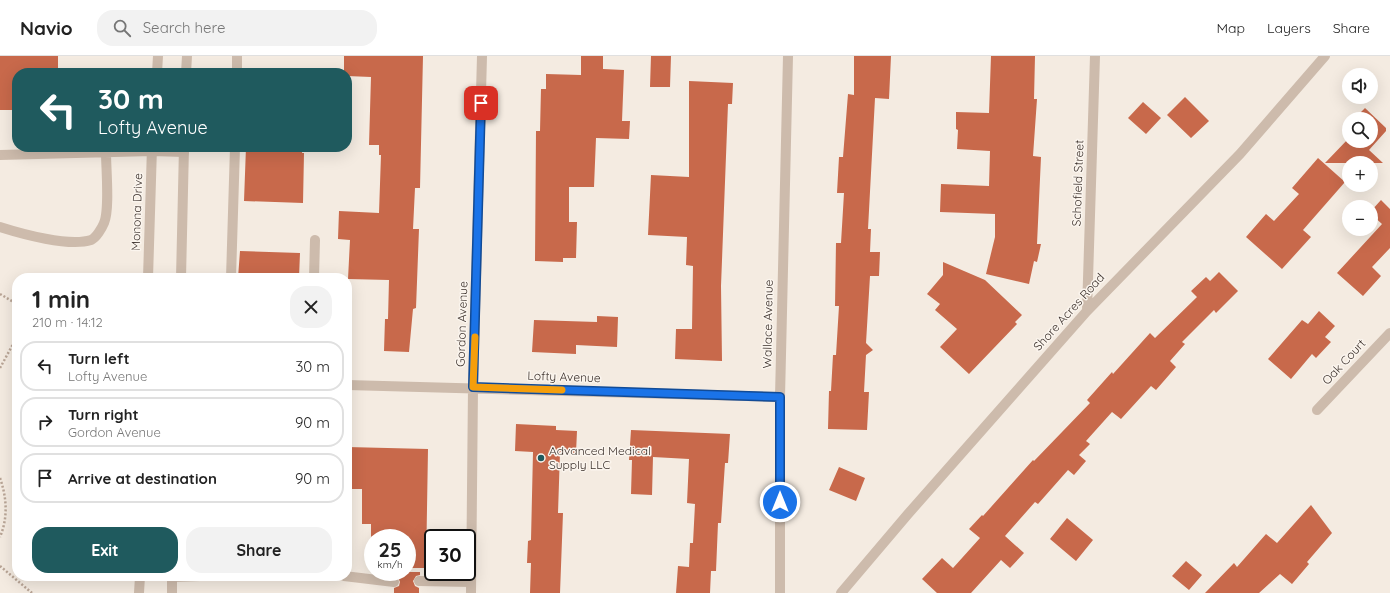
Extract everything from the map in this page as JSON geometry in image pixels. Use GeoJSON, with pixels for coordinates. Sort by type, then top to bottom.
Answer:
{"type":"FeatureCollection","features":[{"type":"Feature","properties":{"kind":"street"},"geometry":{"type":"LineString","coordinates":[[157,68],[158,56]]}},
{"type":"Feature","properties":{"kind":"street"},"geometry":{"type":"LineString","coordinates":[[186,68],[187,56]]}},
{"type":"Feature","properties":{"kind":"street"},"geometry":{"type":"LineString","coordinates":[[237,56],[237,68]]}},
{"type":"Feature","properties":{"kind":"street","name":"Gordon Avenue"},"geometry":{"type":"LineString","coordinates":[[471,593],[473,387],[482,56]]}},
{"type":"Feature","properties":{"kind":"street","name":"Wallace Avenue"},"geometry":{"type":"LineString","coordinates":[[780,593],[780,397],[788,56]]}},
{"type":"Feature","properties":{"kind":"street","name":"Schofield Street"},"geometry":{"type":"LineString","coordinates":[[1087,310],[1095,56]]}},
{"type":"Feature","properties":{"kind":"street","name":"Shore Acres Road"},"geometry":{"type":"LineString","coordinates":[[841,593],[908,514],[1087,310],[1240,154],[1325,56]]}},
{"type":"Feature","properties":{"kind":"street"},"geometry":{"type":"LineString","coordinates":[[0,155],[106,152],[106,210],[104,222],[96,236],[91,240],[70,241],[38,238],[0,227]]}},
{"type":"Feature","properties":{"kind":"street","name":"Monona Drive"},"geometry":{"type":"LineString","coordinates":[[148,273],[152,152]]}},
{"type":"Feature","properties":{"kind":"street"},"geometry":{"type":"LineString","coordinates":[[180,273],[184,152]]}},
{"type":"Feature","properties":{"kind":"street"},"geometry":{"type":"LineString","coordinates":[[231,273],[235,152]]}},
{"type":"Feature","properties":{"kind":"street"},"geometry":{"type":"LineString","coordinates":[[314,273],[315,240]]}},
{"type":"Feature","properties":{"kind":"street","name":"Oak Court"},"geometry":{"type":"LineString","coordinates":[[1317,410],[1390,333]]}},
{"type":"Feature","properties":{"kind":"street","name":"Lofty Avenue"},"geometry":{"type":"LineString","coordinates":[[352,385],[473,387],[780,397]]}},
{"type":"Feature","properties":{"kind":"street"},"geometry":{"type":"LineString","coordinates":[[352,577],[394,582]]}},
{"type":"Feature","properties":{"kind":"street"},"geometry":{"type":"LineString","coordinates":[[140,581],[140,593]]}},
{"type":"Feature","properties":{"kind":"street"},"geometry":{"type":"LineString","coordinates":[[172,581],[172,593]]}},
{"type":"Feature","properties":{"kind":"street"},"geometry":{"type":"LineString","coordinates":[[420,581],[471,582]]}},
{"type":"Feature","properties":{"kind":"path"},"geometry":{"type":"LineString","coordinates":[[0,294],[12,301]]}},
{"type":"Feature","properties":{"kind":"path"},"geometry":{"type":"LineString","coordinates":[[0,368],[12,346]]}},
{"type":"Feature","properties":{"kind":"path"},"geometry":{"type":"LineString","coordinates":[[0,478],[6,500],[6,512],[0,537]]}},
{"type":"Feature","properties":{"kind":"path"},"geometry":{"type":"LineString","coordinates":[[0,566],[12,576]]}},
{"type":"Feature","properties":{"kind":"path"},"geometry":{"type":"LineString","coordinates":[[18,581],[32,593]]}},
{"type":"Feature","properties":{"kind":"building"},"geometry":{"type":"Polygon","coordinates":[[[0,56],[58,56],[58,68],[12,68],[12,110],[0,110],[0,56]]]}},
{"type":"Feature","properties":{"kind":"building"},"geometry":{"type":"Polygon","coordinates":[[[344,56],[423,56],[420,188],[415,188],[413,229],[419,229],[416,308],[413,309],[409,352],[384,351],[385,319],[388,319],[389,280],[352,279],[352,273],[348,273],[350,240],[338,239],[339,211],[379,213],[381,155],[379,155],[379,145],[369,145],[371,77],[352,76],[352,68],[344,68],[344,56]]]}},
{"type":"Feature","properties":{"kind":"building"},"geometry":{"type":"Polygon","coordinates":[[[581,56],[603,56],[603,69],[624,70],[622,121],[630,121],[629,139],[596,138],[594,187],[569,187],[569,222],[577,222],[576,258],[563,258],[563,262],[535,261],[536,131],[540,131],[541,89],[546,89],[546,74],[581,75],[581,56]]]}},
{"type":"Feature","properties":{"kind":"building"},"geometry":{"type":"Polygon","coordinates":[[[651,56],[671,56],[670,87],[650,87],[651,56]]]}},
{"type":"Feature","properties":{"kind":"building"},"geometry":{"type":"Polygon","coordinates":[[[854,56],[891,56],[889,99],[875,98],[868,229],[871,229],[870,252],[880,252],[879,276],[870,276],[866,343],[873,350],[866,355],[864,392],[869,392],[867,430],[828,429],[829,391],[831,391],[833,355],[836,355],[839,306],[835,306],[836,243],[841,243],[844,193],[837,193],[839,157],[843,157],[848,94],[854,95],[854,56]]]}},
{"type":"Feature","properties":{"kind":"building"},"geometry":{"type":"Polygon","coordinates":[[[991,56],[1035,56],[1034,99],[1037,99],[1033,156],[1041,157],[1037,244],[1041,244],[1037,262],[1034,261],[1029,284],[986,274],[995,237],[995,214],[940,212],[941,184],[989,186],[990,151],[957,149],[958,130],[956,129],[956,112],[989,113],[991,56]]]}},
{"type":"Feature","properties":{"kind":"building"},"geometry":{"type":"Polygon","coordinates":[[[689,81],[733,83],[732,104],[728,104],[721,286],[722,361],[675,359],[676,329],[692,329],[693,266],[686,265],[687,237],[648,235],[651,175],[689,177],[689,81]]]}},
{"type":"Feature","properties":{"kind":"building"},"geometry":{"type":"Polygon","coordinates":[[[1185,97],[1209,121],[1191,138],[1167,115],[1185,97]]]}},
{"type":"Feature","properties":{"kind":"building"},"geometry":{"type":"Polygon","coordinates":[[[1143,102],[1161,118],[1146,134],[1128,118],[1143,102]]]}},
{"type":"Feature","properties":{"kind":"building"},"geometry":{"type":"Polygon","coordinates":[[[1365,108],[1369,112],[1361,112],[1365,108]]]}},
{"type":"Feature","properties":{"kind":"building"},"geometry":{"type":"Polygon","coordinates":[[[1378,120],[1386,128],[1386,131],[1378,140],[1378,120]]]}},
{"type":"Feature","properties":{"kind":"building"},"geometry":{"type":"Polygon","coordinates":[[[1342,145],[1342,148],[1371,148],[1369,150],[1375,156],[1342,156],[1342,163],[1325,163],[1342,145]]]}},
{"type":"Feature","properties":{"kind":"building"},"geometry":{"type":"Polygon","coordinates":[[[246,152],[304,153],[303,203],[244,201],[246,152]]]}},
{"type":"Feature","properties":{"kind":"building"},"geometry":{"type":"Polygon","coordinates":[[[1318,158],[1342,179],[1342,185],[1303,230],[1311,237],[1282,269],[1246,237],[1266,214],[1274,221],[1299,194],[1292,188],[1318,158]]]}},
{"type":"Feature","properties":{"kind":"building"},"geometry":{"type":"Polygon","coordinates":[[[1378,158],[1383,163],[1378,163],[1378,158]]]}},
{"type":"Feature","properties":{"kind":"building"},"geometry":{"type":"Polygon","coordinates":[[[1381,200],[1390,209],[1390,248],[1372,267],[1381,276],[1363,296],[1337,273],[1371,236],[1378,236],[1378,228],[1382,224],[1378,220],[1378,203],[1381,200]]]}},
{"type":"Feature","properties":{"kind":"building"},"geometry":{"type":"Polygon","coordinates":[[[240,251],[300,253],[299,273],[238,273],[240,251]]]}},
{"type":"Feature","properties":{"kind":"building"},"geometry":{"type":"Polygon","coordinates":[[[943,262],[985,280],[1022,315],[1015,322],[1017,324],[969,374],[940,347],[957,329],[935,310],[940,304],[927,294],[943,275],[943,262]]]}},
{"type":"Feature","properties":{"kind":"building"},"geometry":{"type":"Polygon","coordinates":[[[1219,272],[1238,291],[1216,313],[1214,310],[1182,342],[1185,344],[1170,361],[1176,367],[1156,390],[1151,386],[1121,419],[1112,412],[1086,441],[1090,444],[1079,455],[1086,461],[1074,475],[1068,470],[1038,504],[1035,502],[1005,536],[1024,553],[1010,568],[1001,560],[971,593],[937,593],[922,579],[942,558],[953,568],[980,538],[969,529],[982,515],[983,516],[1033,460],[1034,461],[1090,403],[1087,400],[1112,372],[1113,374],[1150,333],[1155,338],[1197,297],[1191,291],[1206,277],[1210,281],[1219,272]]]}},
{"type":"Feature","properties":{"kind":"building"},"geometry":{"type":"Polygon","coordinates":[[[1319,311],[1335,326],[1325,337],[1331,342],[1316,358],[1312,354],[1291,379],[1268,359],[1302,320],[1308,324],[1319,311]]]}},
{"type":"Feature","properties":{"kind":"building"},"geometry":{"type":"Polygon","coordinates":[[[597,316],[618,317],[617,347],[576,345],[576,354],[532,352],[534,320],[597,322],[597,316]]]}},
{"type":"Feature","properties":{"kind":"building"},"geometry":{"type":"Polygon","coordinates":[[[516,424],[556,426],[556,430],[577,431],[576,453],[560,452],[558,513],[563,513],[560,593],[530,593],[531,563],[527,563],[528,541],[531,540],[533,452],[515,451],[516,424]]]}},
{"type":"Feature","properties":{"kind":"building"},"geometry":{"type":"Polygon","coordinates":[[[631,430],[730,434],[728,463],[725,463],[721,523],[718,523],[716,571],[711,571],[710,593],[676,593],[678,566],[689,567],[690,543],[693,543],[695,504],[687,503],[689,459],[653,457],[652,495],[631,494],[632,460],[629,460],[631,430]]]}},
{"type":"Feature","properties":{"kind":"building"},"geometry":{"type":"Polygon","coordinates":[[[352,447],[428,449],[427,529],[424,529],[424,568],[416,568],[416,529],[371,529],[371,524],[362,524],[362,489],[352,489],[352,447]]]}},
{"type":"Feature","properties":{"kind":"building"},"geometry":{"type":"Polygon","coordinates":[[[839,467],[865,478],[856,501],[829,490],[839,467]]]}},
{"type":"Feature","properties":{"kind":"building"},"geometry":{"type":"Polygon","coordinates":[[[1311,505],[1332,533],[1307,562],[1309,564],[1292,584],[1280,574],[1259,593],[1205,593],[1234,563],[1237,567],[1266,534],[1277,543],[1311,505]]]}},
{"type":"Feature","properties":{"kind":"building"},"geometry":{"type":"Polygon","coordinates":[[[1067,518],[1093,540],[1076,561],[1050,539],[1067,518]]]}},
{"type":"Feature","properties":{"kind":"building"},"geometry":{"type":"Polygon","coordinates":[[[1186,561],[1202,575],[1189,590],[1172,576],[1186,561]]]}},
{"type":"Feature","properties":{"kind":"building"},"geometry":{"type":"Polygon","coordinates":[[[416,572],[420,572],[420,575],[416,576],[416,572]]]}},
{"type":"Feature","properties":{"kind":"building"},"geometry":{"type":"Polygon","coordinates":[[[413,581],[415,586],[419,588],[419,593],[394,593],[394,588],[399,586],[400,582],[413,581]]]}},
{"type":"Feature","properties":{"kind":"slow traffic"},"geometry":{"type":"LineString","coordinates":[[475,337],[473,387],[562,390]]}},
{"type":"Feature","properties":{"kind":"place","name":"Advanced Medical Supply LLC"},"geometry":{"type":"Point","coordinates":[541,458]}},
{"type":"Feature","properties":{"kind":"route"},"geometry":{"type":"LineString","coordinates":[[481,103],[473,387],[780,397],[780,502]]}}]}
